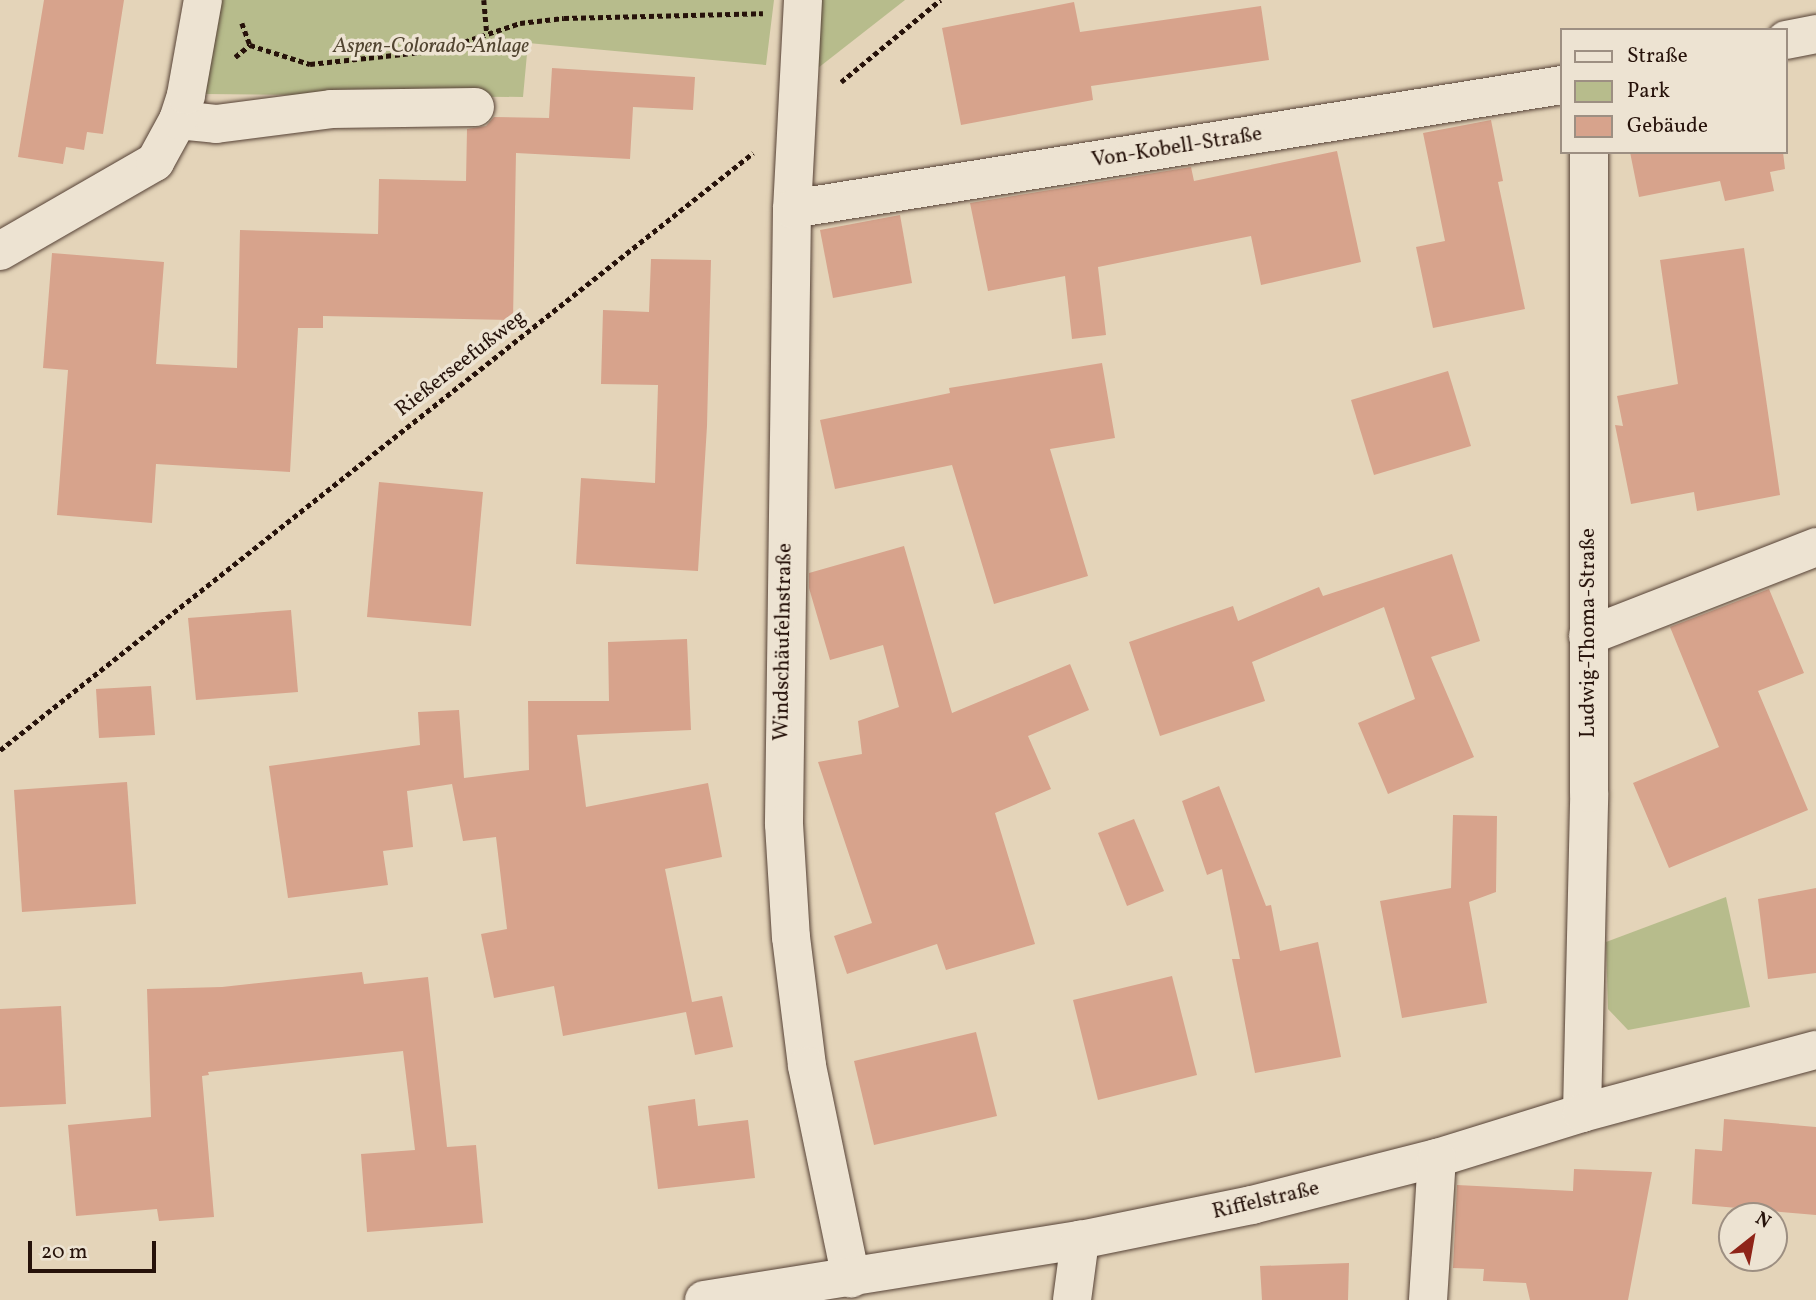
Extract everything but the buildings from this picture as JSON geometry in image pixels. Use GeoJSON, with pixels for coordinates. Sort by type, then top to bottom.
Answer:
{"type":"FeatureCollection","features":[{"type":"Feature","properties":{"kind":"street"},"geometry":{"type":"LineString","coordinates":[[0,251],[155,162],[182,108],[203,0]]}},
{"type":"Feature","properties":{"kind":"street","name":"Windschäufelnstraße"},"geometry":{"type":"LineString","coordinates":[[803,7],[792,209],[784,837],[791,937],[807,1066],[851,1278]]}},
{"type":"Feature","properties":{"kind":"street"},"geometry":{"type":"LineString","coordinates":[[1788,40],[1816,34]]}},
{"type":"Feature","properties":{"kind":"street","name":"Von-Kobell-Straße"},"geometry":{"type":"LineString","coordinates":[[792,209],[1560,85]]}},
{"type":"Feature","properties":{"kind":"street"},"geometry":{"type":"LineString","coordinates":[[182,108],[216,124],[331,109],[475,107]]}},
{"type":"Feature","properties":{"kind":"street","name":"Ludwig-Thoma-Straße"},"geometry":{"type":"LineString","coordinates":[[1582,1113],[1589,793],[1590,154]]}},
{"type":"Feature","properties":{"kind":"street"},"geometry":{"type":"LineString","coordinates":[[1588,636],[1816,547]]}},
{"type":"Feature","properties":{"kind":"street","name":"Riffelstraße"},"geometry":{"type":"LineString","coordinates":[[704,1300],[1080,1240],[1252,1205],[1437,1158],[1582,1113],[1816,1050]]}},
{"type":"Feature","properties":{"kind":"street"},"geometry":{"type":"LineString","coordinates":[[1428,1300],[1437,1158]]}},
{"type":"Feature","properties":{"kind":"street"},"geometry":{"type":"LineString","coordinates":[[1072,1300],[1080,1240]]}},
{"type":"Feature","properties":{"kind":"path"},"geometry":{"type":"LineString","coordinates":[[484,0],[487,33]]}},
{"type":"Feature","properties":{"kind":"path","name":"Rießerseefußweg"},"geometry":{"type":"LineString","coordinates":[[0,750],[796,118],[940,0]]}},
{"type":"Feature","properties":{"kind":"path"},"geometry":{"type":"LineString","coordinates":[[182,108],[250,45],[310,64],[440,50],[520,23],[617,15],[803,7]]}},
{"type":"Feature","properties":{"kind":"green space","name":"Aspen-Colorado-Anlage"},"geometry":{"type":"Polygon","coordinates":[[[221,0],[774,0],[766,65],[528,43],[523,97],[205,94],[221,0]]]}},
{"type":"Feature","properties":{"kind":"green space"},"geometry":{"type":"Polygon","coordinates":[[[820,0],[905,0],[818,68],[820,0]]]}},
{"type":"Feature","properties":{"kind":"green space"},"geometry":{"type":"Polygon","coordinates":[[[1726,897],[1750,1007],[1628,1030],[1608,1009],[1606,942],[1726,897]]]}}]}
